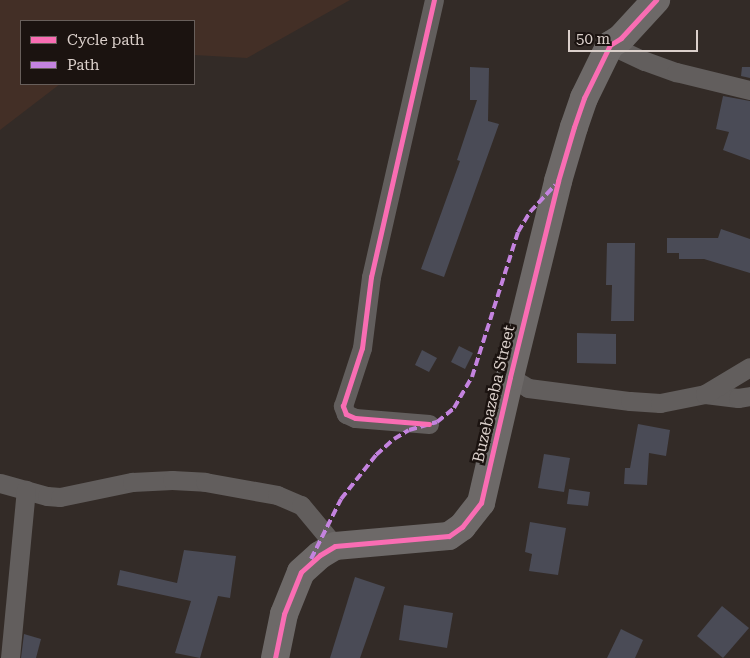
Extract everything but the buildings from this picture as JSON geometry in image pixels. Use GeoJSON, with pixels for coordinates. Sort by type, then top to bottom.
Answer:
{"type":"FeatureCollection","features":[{"type":"Feature","properties":{"kind":"street"},"geometry":{"type":"LineString","coordinates":[[429,424],[355,418],[346,414],[343,406],[362,348],[371,277],[434,0]]}},
{"type":"Feature","properties":{"kind":"street","name":"Buzebazeba Street"},"geometry":{"type":"LineString","coordinates":[[275,658],[284,614],[301,572],[320,554],[335,546],[449,536],[462,527],[481,503],[558,181],[584,98],[610,45],[621,38],[655,0]]}},
{"type":"Feature","properties":{"kind":"street"},"geometry":{"type":"LineString","coordinates":[[610,45],[637,58],[676,72],[750,90]]}},
{"type":"Feature","properties":{"kind":"street"},"geometry":{"type":"LineString","coordinates":[[705,394],[750,367]]}},
{"type":"Feature","properties":{"kind":"street"},"geometry":{"type":"LineString","coordinates":[[510,377],[528,388],[630,401],[660,403],[705,394],[738,398],[750,396]]}},
{"type":"Feature","properties":{"kind":"street"},"geometry":{"type":"LineString","coordinates":[[0,483],[60,497],[132,482],[172,480],[214,484],[295,501],[306,509],[335,546]]}},
{"type":"Feature","properties":{"kind":"street"},"geometry":{"type":"LineString","coordinates":[[10,658],[26,490]]}},
{"type":"Feature","properties":{"kind":"shaded area"},"geometry":{"type":"Polygon","coordinates":[[[0,0],[350,0],[247,58],[195,55],[195,20],[20,20],[20,85],[59,85],[0,130],[0,0]]]}},
{"type":"Feature","properties":{"kind":"marked path"},"geometry":{"type":"LineString","coordinates":[[311,559],[341,499],[376,455],[394,439],[409,430],[437,422],[454,408],[472,377],[518,232],[530,212],[555,185]]}},
{"type":"Feature","properties":{"kind":"cycle path"},"geometry":{"type":"LineString","coordinates":[[429,424],[355,418],[346,414],[343,406],[362,348],[371,277],[434,0]]}},
{"type":"Feature","properties":{"kind":"cycle path"},"geometry":{"type":"LineString","coordinates":[[275,658],[284,614],[301,572],[320,555],[335,546],[449,536],[462,527],[481,503],[558,181],[584,98],[610,45],[621,38],[656,0]]}}]}
